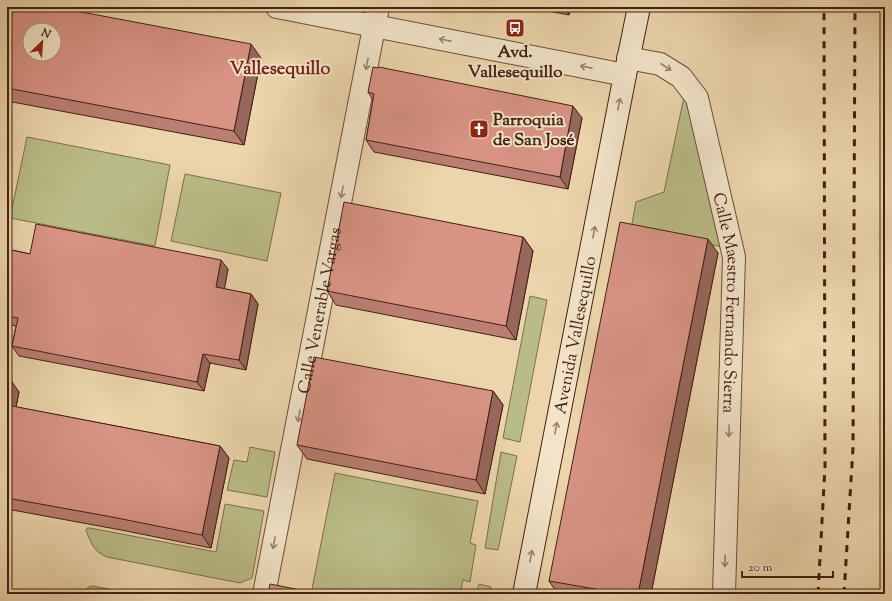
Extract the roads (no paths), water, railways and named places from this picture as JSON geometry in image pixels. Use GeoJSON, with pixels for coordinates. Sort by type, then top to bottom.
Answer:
{"type":"FeatureCollection","features":[{"type":"Feature","properties":{"kind":"street","name":"Calle Maestro Fernando Sierra"},"geometry":{"type":"LineString","coordinates":[[277,7],[376,16],[626,67],[660,64],[681,77],[697,98],[734,257],[724,594]]}},
{"type":"Feature","properties":{"kind":"street","name":"Avenida Vallesequillo"},"geometry":{"type":"LineString","coordinates":[[524,594],[626,67],[639,7]]}},
{"type":"Feature","properties":{"kind":"street","name":"Calle Venerable Vargas"},"geometry":{"type":"LineString","coordinates":[[264,594],[376,16]]}},
{"type":"Feature","properties":{"kind":"railway"},"geometry":{"type":"LineString","coordinates":[[818,594],[825,467],[824,7]]}},
{"type":"Feature","properties":{"kind":"railway"},"geometry":{"type":"LineString","coordinates":[[844,594],[853,448],[855,7]]}},
{"type":"Feature","properties":{"kind":"place","name":"Avd. Vallesequillo"},"geometry":{"type":"Point","coordinates":[515,28]}},
{"type":"Feature","properties":{"kind":"place","name":"Parroquia de San José"},"geometry":{"type":"Point","coordinates":[479,129]}},
{"type":"Feature","properties":{"kind":"district","name":"Vallesequillo"},"geometry":{"type":"Point","coordinates":[280,68]}}]}
